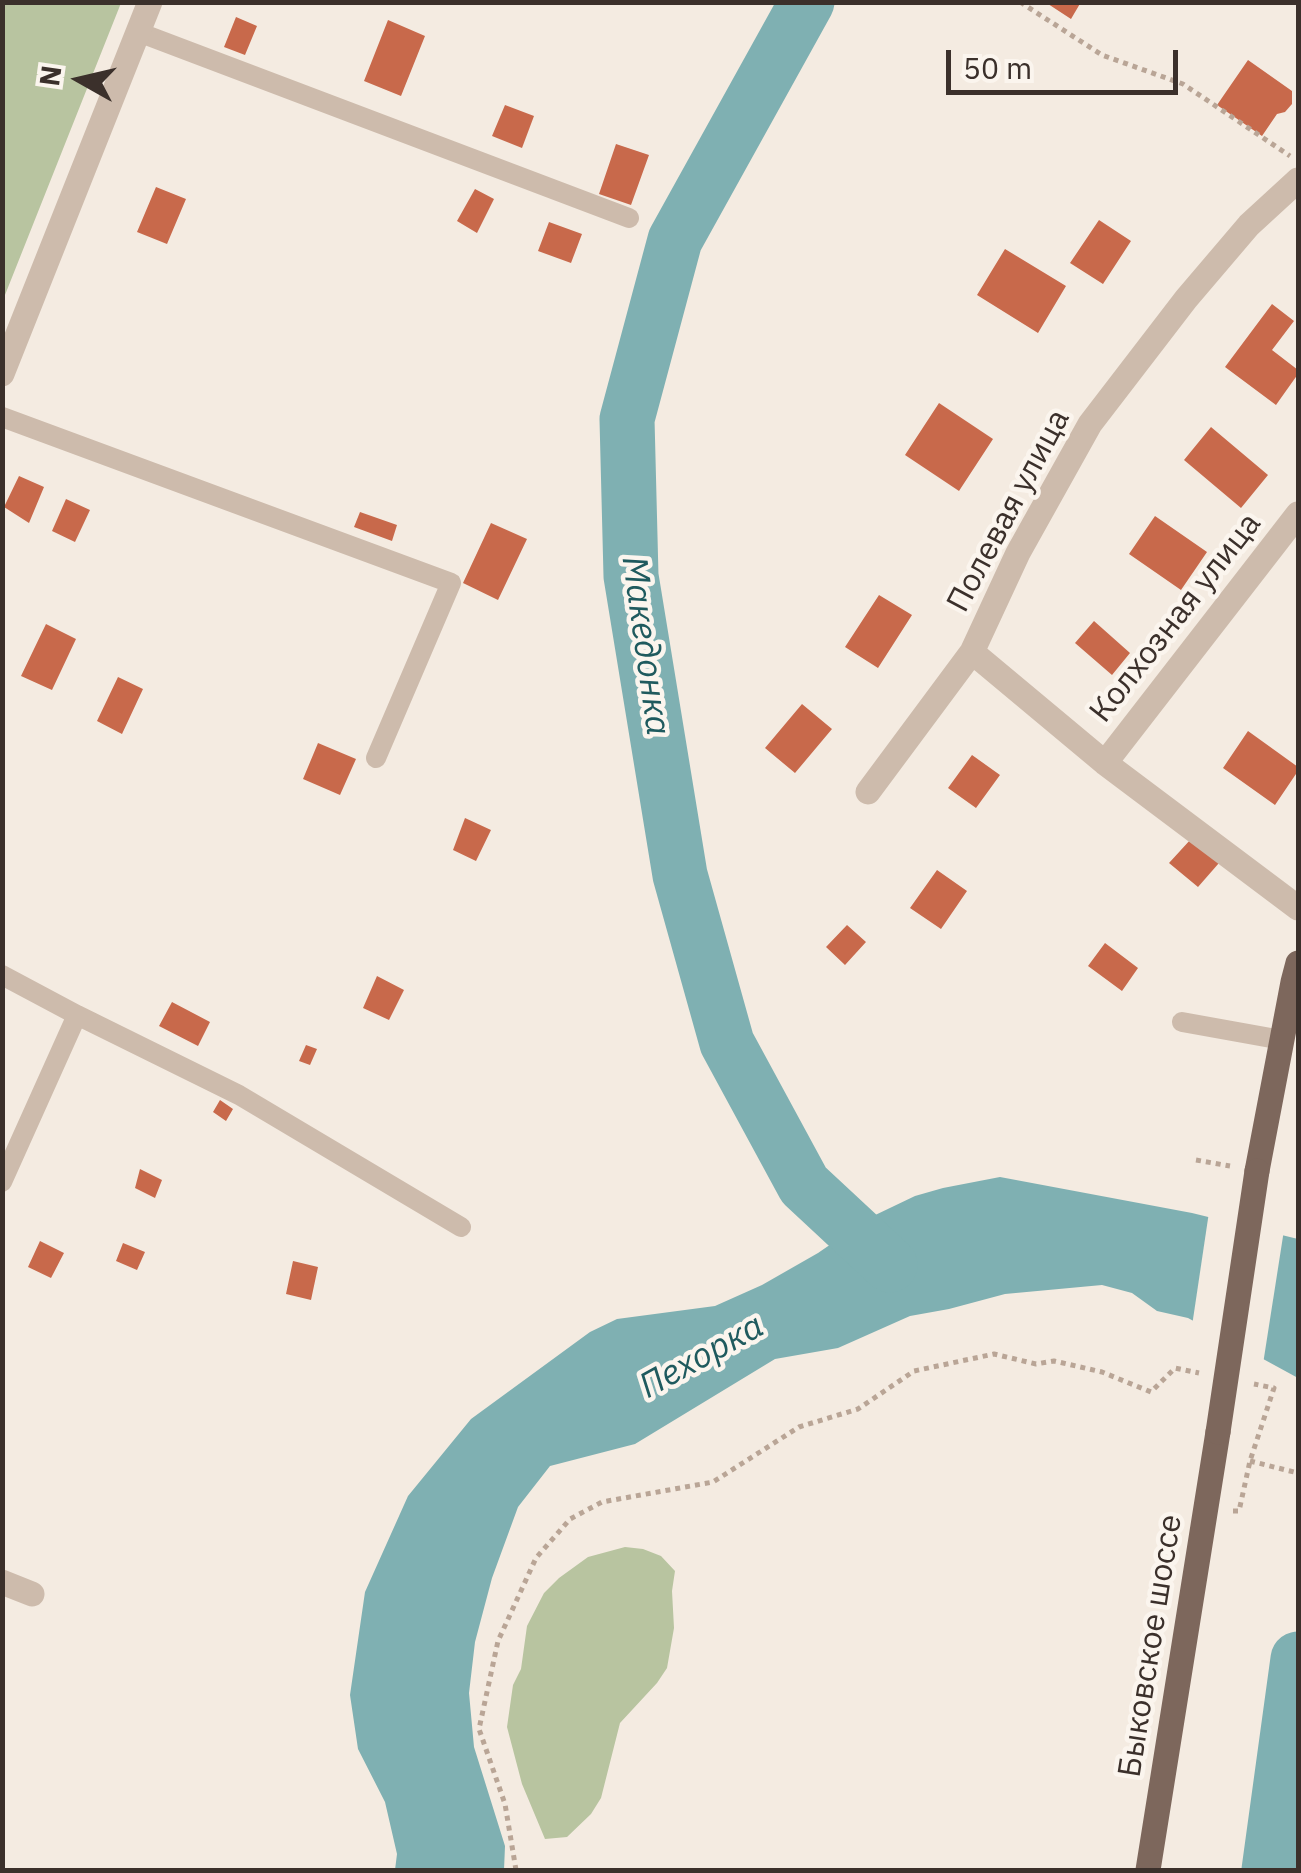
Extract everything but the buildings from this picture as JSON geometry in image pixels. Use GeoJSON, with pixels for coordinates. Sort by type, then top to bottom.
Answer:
{"type":"FeatureCollection","features":[{"type":"Feature","properties":{"kind":"main road","name":"Быковское шоссе"},"geometry":{"type":"LineString","coordinates":[[1148,1870],[1258,1170],[1298,963]]}},
{"type":"Feature","properties":{"kind":"street"},"geometry":{"type":"LineString","coordinates":[[2,374],[150,2]]}},
{"type":"Feature","properties":{"kind":"street","name":"Полевая улица"},"geometry":{"type":"LineString","coordinates":[[1298,180],[1248,225],[1090,424],[1018,553],[972,652],[1105,763],[1298,908]]}},
{"type":"Feature","properties":{"kind":"street","name":"Колхозная улица"},"geometry":{"type":"LineString","coordinates":[[1105,763],[1298,514]]}},
{"type":"Feature","properties":{"kind":"street"},"geometry":{"type":"LineString","coordinates":[[868,792],[972,652]]}},
{"type":"Feature","properties":{"kind":"street"},"geometry":{"type":"LineString","coordinates":[[2,1582],[32,1594]]}},
{"type":"Feature","properties":{"kind":"lane"},"geometry":{"type":"LineString","coordinates":[[138,32],[630,218]]}},
{"type":"Feature","properties":{"kind":"lane"},"geometry":{"type":"LineString","coordinates":[[2,417],[451,583],[376,758]]}},
{"type":"Feature","properties":{"kind":"lane"},"geometry":{"type":"LineString","coordinates":[[2,974],[239,1095],[461,1227]]}},
{"type":"Feature","properties":{"kind":"lane"},"geometry":{"type":"LineString","coordinates":[[2,1182],[77,1015]]}},
{"type":"Feature","properties":{"kind":"lane"},"geometry":{"type":"LineString","coordinates":[[1182,1022],[1282,1040]]}},
{"type":"Feature","properties":{"kind":"path"},"geometry":{"type":"LineString","coordinates":[[1020,2],[1102,55],[1182,84],[1298,162]]}},
{"type":"Feature","properties":{"kind":"path"},"geometry":{"type":"LineString","coordinates":[[516,1870],[505,1804],[480,1729],[498,1641],[536,1558],[570,1519],[602,1502],[713,1482],[799,1427],[858,1408],[914,1371],[994,1354],[1102,1372],[1151,1392],[1175,1368]]}},
{"type":"Feature","properties":{"kind":"path"},"geometry":{"type":"LineString","coordinates":[[1250,1461],[1298,1473]]}},
{"type":"Feature","properties":{"kind":"green space"},"geometry":{"type":"Polygon","coordinates":[[[2,3],[121,3],[3,300],[2,3]]]}},
{"type":"Feature","properties":{"kind":"green space"},"geometry":{"type":"Polygon","coordinates":[[[625,1547],[661,1556],[675,1571],[674,1628],[667,1668],[620,1723],[601,1798],[591,1814],[567,1837],[545,1839],[522,1784],[507,1727],[527,1626],[544,1593],[559,1578],[588,1557],[625,1547]]]}},
{"type":"Feature","properties":{"kind":"water","name":"Пехорка"},"geometry":{"type":"Polygon","coordinates":[[[1000,1177],[1192,1213],[1298,1239],[1298,1378],[1188,1318],[1157,1311],[1132,1293],[1102,1285],[1005,1294],[910,1316],[838,1348],[775,1359],[635,1444],[550,1466],[518,1507],[492,1578],[475,1642],[469,1693],[474,1747],[505,1846],[504,1870],[395,1870],[397,1854],[385,1802],[358,1749],[350,1695],[365,1592],[408,1496],[471,1419],[590,1332],[617,1319],[715,1306],[762,1285],[869,1218],[915,1196],[1000,1177]]]}},
{"type":"Feature","properties":{"kind":"pier"},"geometry":{"type":"Polygon","coordinates":[[[1209,1212],[1284,1230],[1263,1364],[1192,1326],[1209,1212]]]}},
{"type":"Feature","properties":{"kind":"waterway","name":"Македонка"},"geometry":{"type":"LineString","coordinates":[[807,2],[675,240],[627,419],[631,576],[680,875],[727,1043],[804,1185],[890,1265]]}},
{"type":"Feature","properties":{"kind":"waterway"},"geometry":{"type":"LineString","coordinates":[[1269,1870],[1298,1659]]}}]}
